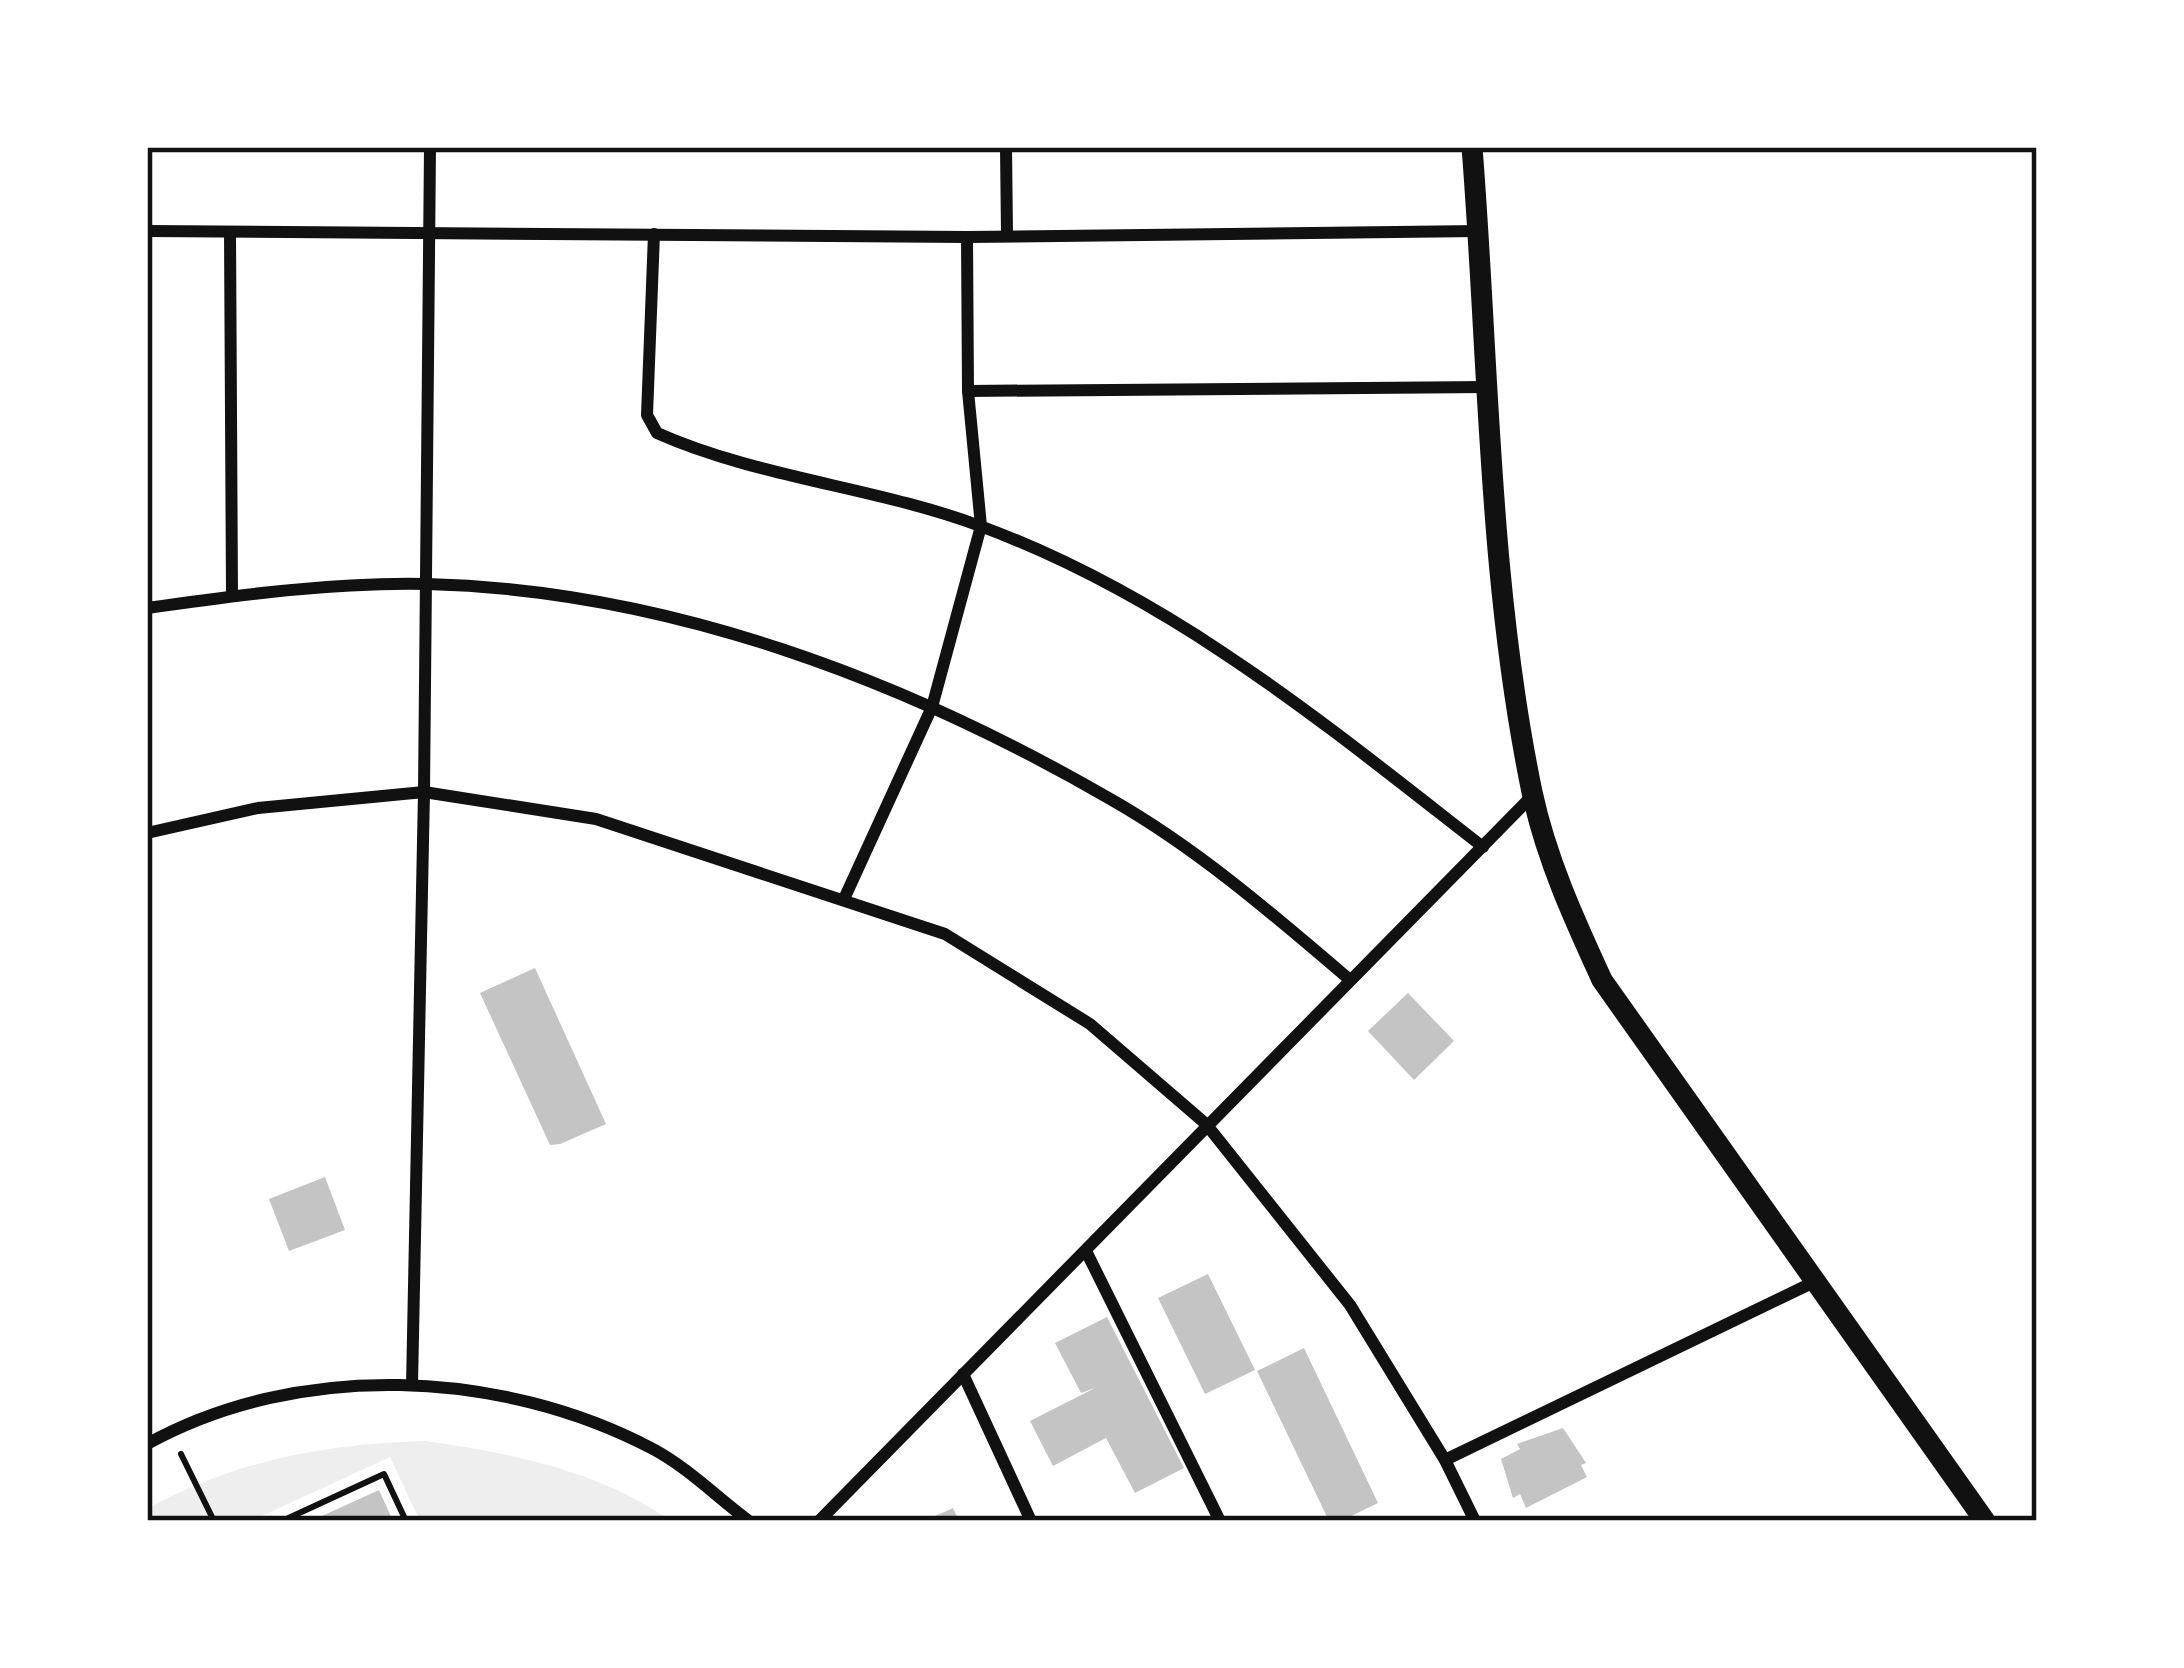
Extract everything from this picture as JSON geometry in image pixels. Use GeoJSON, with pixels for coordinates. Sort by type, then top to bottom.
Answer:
{"type":"FeatureCollection","features":[{"type":"Feature","properties":{"kind":"street"},"geometry":{"type":"LineString","coordinates":[[412,1385],[430,147]]}},
{"type":"Feature","properties":{"kind":"street"},"geometry":{"type":"LineString","coordinates":[[1006,147],[1007,234]]}},
{"type":"Feature","properties":{"kind":"street"},"geometry":{"type":"LineString","coordinates":[[1472,147],[1504,623],[1533,795],[1563,896],[1601,980],[1985,1521]]}},
{"type":"Feature","properties":{"kind":"street"},"geometry":{"type":"LineString","coordinates":[[147,231],[429,229],[967,236],[1479,231]]}},
{"type":"Feature","properties":{"kind":"street"},"geometry":{"type":"LineString","coordinates":[[230,232],[232,596]]}},
{"type":"Feature","properties":{"kind":"street"},"geometry":{"type":"LineString","coordinates":[[654,234],[647,415],[657,433],[981,526],[1166,614],[1259,673],[1483,848]]}},
{"type":"Feature","properties":{"kind":"street"},"geometry":{"type":"LineString","coordinates":[[844,898],[932,707],[981,526],[968,392],[967,236]]}},
{"type":"Feature","properties":{"kind":"street"},"geometry":{"type":"LineString","coordinates":[[968,392],[1489,387]]}},
{"type":"Feature","properties":{"kind":"street"},"geometry":{"type":"LineString","coordinates":[[147,608],[232,596],[426,584],[609,602],[770,645],[932,707],[1114,801],[1251,896],[1350,980]]}},
{"type":"Feature","properties":{"kind":"street"},"geometry":{"type":"LineString","coordinates":[[147,833],[258,808],[424,792],[596,819],[945,934],[1090,1024],[1206,1124],[1350,1305],[1444,1460],[1474,1521]]}},
{"type":"Feature","properties":{"kind":"street"},"geometry":{"type":"LineString","coordinates":[[819,1521],[1533,795]]}},
{"type":"Feature","properties":{"kind":"street"},"geometry":{"type":"LineString","coordinates":[[1085,1251],[1220,1521]]}},
{"type":"Feature","properties":{"kind":"street"},"geometry":{"type":"LineString","coordinates":[[1444,1460],[1814,1282]]}},
{"type":"Feature","properties":{"kind":"street"},"geometry":{"type":"LineString","coordinates":[[963,1374],[1031,1521]]}},
{"type":"Feature","properties":{"kind":"street"},"geometry":{"type":"LineString","coordinates":[[147,1444],[272,1399],[331,1388],[412,1385],[500,1394],[580,1416],[657,1451],[749,1521]]}},
{"type":"Feature","properties":{"kind":"path"},"geometry":{"type":"LineString","coordinates":[[170,1432],[214,1521]]}},
{"type":"Feature","properties":{"kind":"path"},"geometry":{"type":"LineString","coordinates":[[282,1521],[384,1474],[406,1521]]}},
{"type":"Feature","properties":{"kind":"shaded area"},"geometry":{"type":"Polygon","coordinates":[[[425,1441],[489,1451],[584,1476],[671,1521],[420,1521],[390,1457],[251,1521],[147,1521],[147,1509],[248,1467],[317,1451],[425,1441]]]}},
{"type":"Feature","properties":{"kind":"building"},"geometry":{"type":"Polygon","coordinates":[[[535,968],[606,1124],[560,1144],[550,1145],[480,993],[535,968]]]}},
{"type":"Feature","properties":{"kind":"building"},"geometry":{"type":"Polygon","coordinates":[[[1408,993],[1454,1041],[1414,1080],[1368,1031],[1408,993]]]}},
{"type":"Feature","properties":{"kind":"building"},"geometry":{"type":"Polygon","coordinates":[[[325,1177],[345,1230],[289,1251],[269,1199],[325,1177]]]}},
{"type":"Feature","properties":{"kind":"building"},"geometry":{"type":"Polygon","coordinates":[[[1208,1274],[1255,1370],[1205,1394],[1158,1298],[1208,1274]]]}},
{"type":"Feature","properties":{"kind":"building"},"geometry":{"type":"Polygon","coordinates":[[[1107,1317],[1184,1468],[1135,1493],[1106,1438],[1053,1466],[1030,1421],[1095,1388],[1081,1393],[1055,1343],[1107,1317]]]}},
{"type":"Feature","properties":{"kind":"building"},"geometry":{"type":"Polygon","coordinates":[[[1304,1348],[1378,1503],[1341,1521],[1329,1521],[1257,1371],[1304,1348]]]}},
{"type":"Feature","properties":{"kind":"building"},"geometry":{"type":"Polygon","coordinates":[[[1563,1428],[1586,1463],[1581,1465],[1587,1477],[1526,1508],[1520,1494],[1513,1498],[1501,1459],[1520,1449],[1517,1444],[1563,1428]]]}},
{"type":"Feature","properties":{"kind":"building"},"geometry":{"type":"Polygon","coordinates":[[[379,1490],[393,1521],[311,1521],[379,1490]]]}},
{"type":"Feature","properties":{"kind":"building"},"geometry":{"type":"Polygon","coordinates":[[[953,1508],[959,1521],[924,1521],[953,1508]]]}}]}
